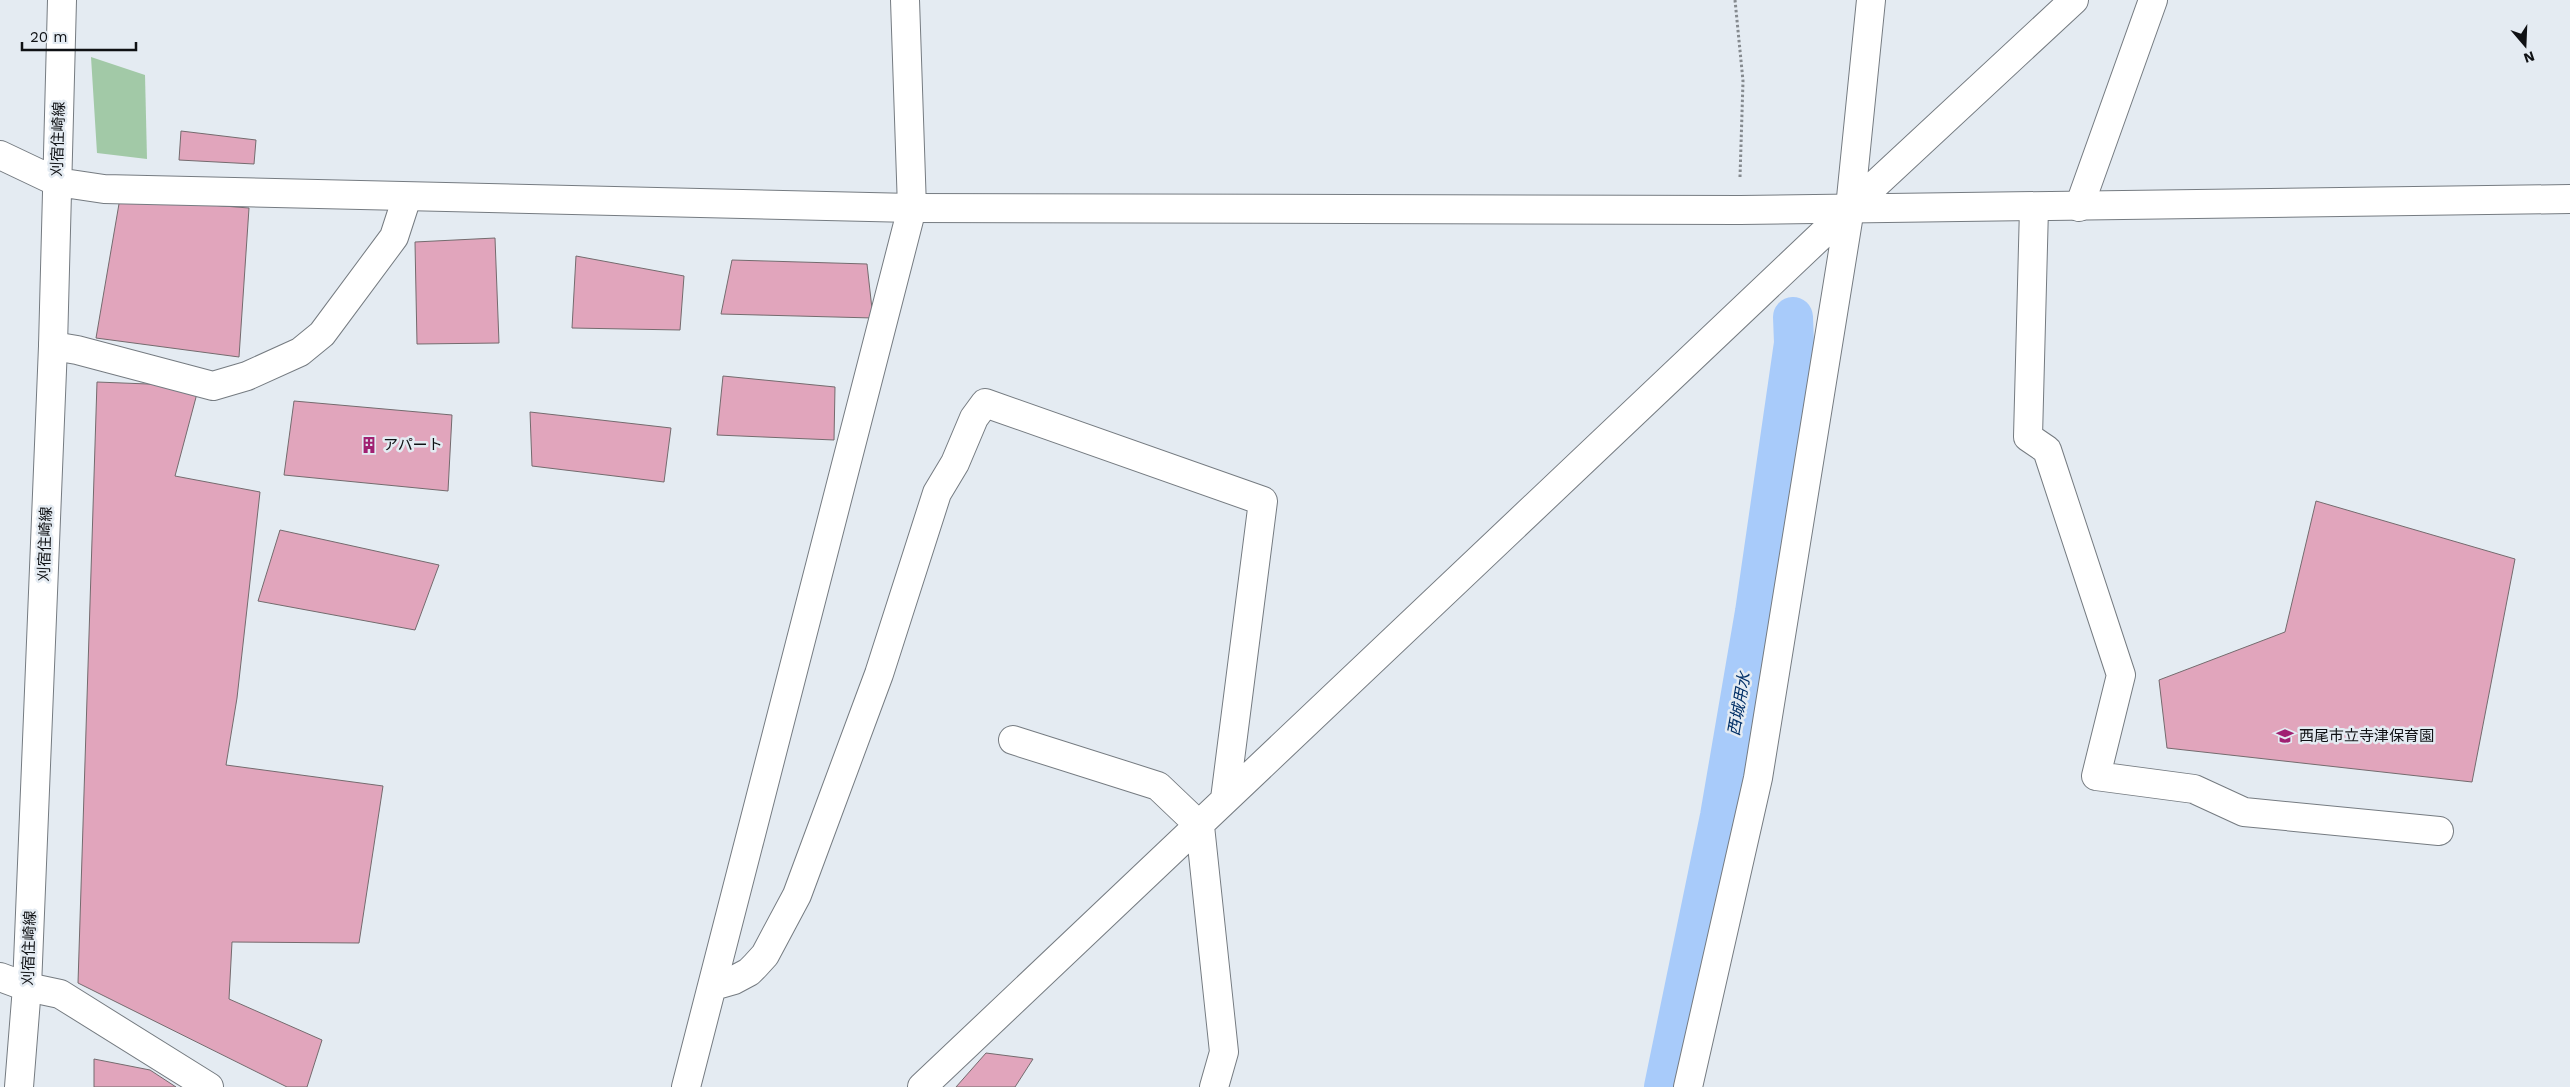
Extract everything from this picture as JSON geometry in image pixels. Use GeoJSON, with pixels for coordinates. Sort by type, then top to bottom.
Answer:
{"type":"FeatureCollection","features":[{"type":"Feature","properties":{"kind":"street","name":"刈宿住崎線"},"geometry":{"type":"LineString","coordinates":[[19,1087],[27,987],[53,346],[62,0]]}},
{"type":"Feature","properties":{"kind":"street"},"geometry":{"type":"LineString","coordinates":[[686,1087],[912,208],[905,0]]}},
{"type":"Feature","properties":{"kind":"street"},"geometry":{"type":"LineString","coordinates":[[1688,1087],[1758,778],[1850,208],[1871,0]]}},
{"type":"Feature","properties":{"kind":"street"},"geometry":{"type":"LineString","coordinates":[[922,1087],[1200,826],[1225,799],[1850,208],[2074,0]]}},
{"type":"Feature","properties":{"kind":"street"},"geometry":{"type":"LineString","coordinates":[[2079,207],[2153,0]]}},
{"type":"Feature","properties":{"kind":"street"},"geometry":{"type":"LineString","coordinates":[[0,155],[57,182],[104,189],[912,208],[1740,210],[2034,208],[2570,200]]}},
{"type":"Feature","properties":{"kind":"street"},"geometry":{"type":"LineString","coordinates":[[53,346],[77,350],[213,386],[246,376],[300,352],[322,334],[394,237],[407,197]]}},
{"type":"Feature","properties":{"kind":"street"},"geometry":{"type":"LineString","coordinates":[[2034,208],[2028,437],[2047,450],[2121,675],[2096,776],[2194,789],[2244,812],[2439,831]]}},
{"type":"Feature","properties":{"kind":"street"},"geometry":{"type":"LineString","coordinates":[[713,986],[734,980],[749,972],[755,966],[765,955],[797,895],[879,674],[937,493],[955,464],[974,418],[985,403],[1264,501],[1225,799]]}},
{"type":"Feature","properties":{"kind":"street"},"geometry":{"type":"LineString","coordinates":[[1013,740],[1158,786],[1200,826],[1224,1052],[1214,1087]]}},
{"type":"Feature","properties":{"kind":"street"},"geometry":{"type":"LineString","coordinates":[[0,977],[27,987],[60,994],[209,1087]]}},
{"type":"Feature","properties":{"kind":"path"},"geometry":{"type":"LineString","coordinates":[[1735,0],[1743,81],[1740,210]]}},
{"type":"Feature","properties":{"kind":"green space"},"geometry":{"type":"Polygon","coordinates":[[[91,57],[145,75],[147,159],[97,153],[91,57]]]}},
{"type":"Feature","properties":{"kind":"building"},"geometry":{"type":"Polygon","coordinates":[[[181,131],[256,140],[254,164],[179,160],[181,131]]]}},
{"type":"Feature","properties":{"kind":"building"},"geometry":{"type":"Polygon","coordinates":[[[120,198],[249,208],[239,357],[96,338],[120,198]]]}},
{"type":"Feature","properties":{"kind":"building"},"geometry":{"type":"Polygon","coordinates":[[[495,238],[499,343],[417,344],[415,242],[495,238]]]}},
{"type":"Feature","properties":{"kind":"building"},"geometry":{"type":"Polygon","coordinates":[[[576,256],[684,276],[680,330],[572,328],[576,256]]]}},
{"type":"Feature","properties":{"kind":"building"},"geometry":{"type":"Polygon","coordinates":[[[732,260],[867,264],[873,318],[721,314],[732,260]]]}},
{"type":"Feature","properties":{"kind":"building"},"geometry":{"type":"Polygon","coordinates":[[[723,376],[835,387],[834,440],[717,435],[723,376]]]}},
{"type":"Feature","properties":{"kind":"building"},"geometry":{"type":"Polygon","coordinates":[[[97,382],[199,386],[175,476],[260,492],[237,698],[226,765],[383,786],[359,943],[232,942],[229,999],[322,1040],[307,1087],[287,1087],[78,983],[97,382]]]}},
{"type":"Feature","properties":{"kind":"building","name":"アパート"},"geometry":{"type":"Polygon","coordinates":[[[294,401],[452,415],[448,491],[284,475],[294,401]]]}},
{"type":"Feature","properties":{"kind":"building"},"geometry":{"type":"Polygon","coordinates":[[[530,412],[671,428],[664,482],[532,466],[530,412]]]}},
{"type":"Feature","properties":{"kind":"building"},"geometry":{"type":"Polygon","coordinates":[[[2316,501],[2515,559],[2472,782],[2167,748],[2159,680],[2285,632],[2316,501]]]}},
{"type":"Feature","properties":{"kind":"building"},"geometry":{"type":"Polygon","coordinates":[[[280,530],[439,565],[415,630],[258,601],[280,530]]]}},
{"type":"Feature","properties":{"kind":"building"},"geometry":{"type":"Polygon","coordinates":[[[986,1053],[1033,1059],[1015,1087],[956,1087],[986,1053]]]}},
{"type":"Feature","properties":{"kind":"building"},"geometry":{"type":"Polygon","coordinates":[[[94,1059],[150,1070],[176,1087],[94,1087],[94,1059]]]}},
{"type":"Feature","properties":{"kind":"waterway","name":"西城用水"},"geometry":{"type":"LineString","coordinates":[[1664,1087],[1720,816],[1755,612],[1794,343],[1793,317]]}},
{"type":"Feature","properties":{"kind":"place","name":"アパート"},"geometry":{"type":"Point","coordinates":[369,445]}},
{"type":"Feature","properties":{"kind":"place","name":"西尾市立寺津保育園"},"geometry":{"type":"Point","coordinates":[2285,736]}}]}
